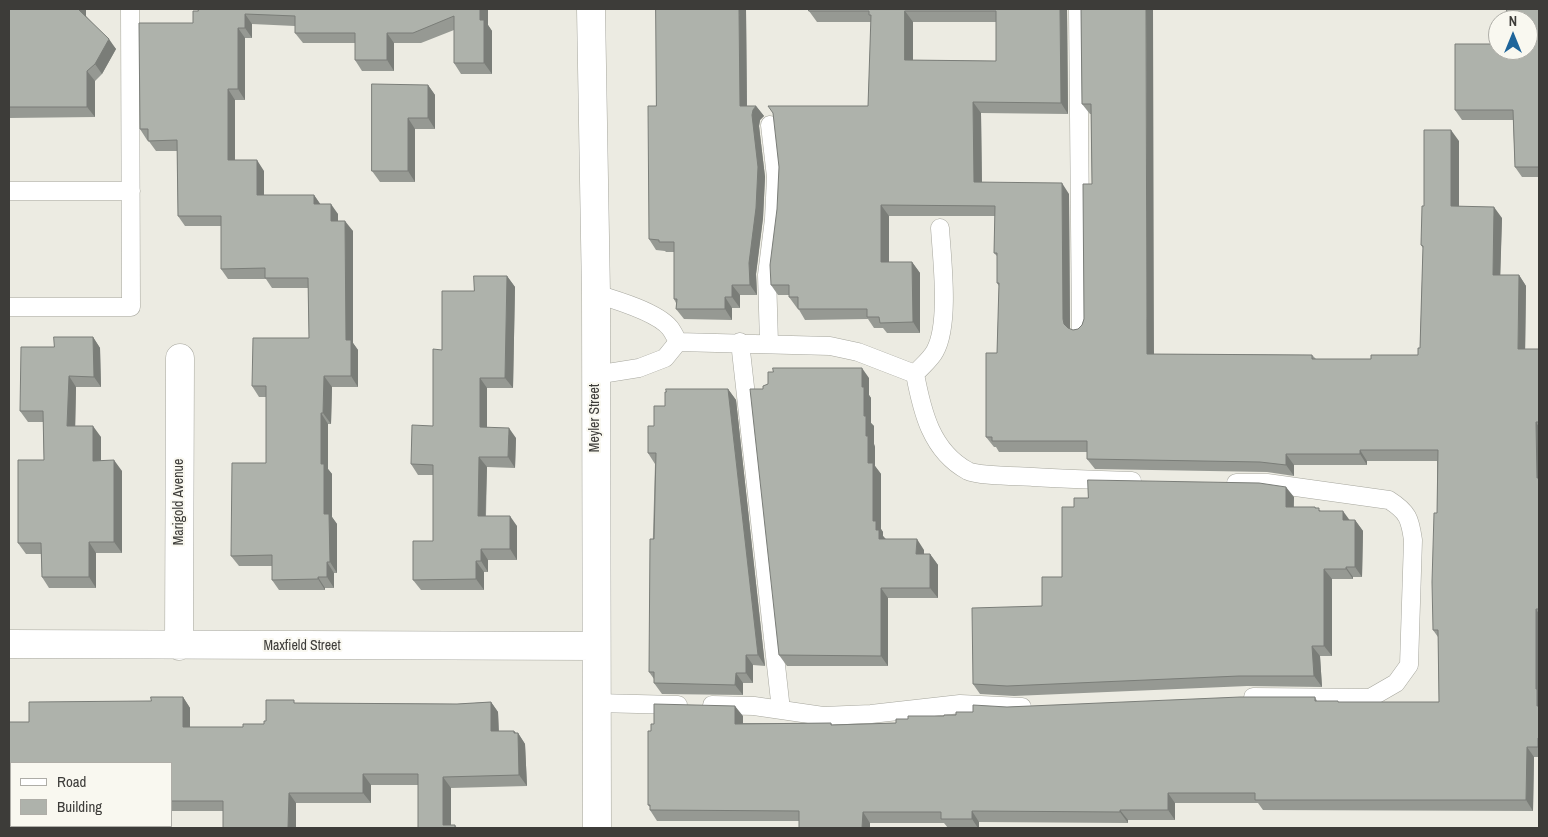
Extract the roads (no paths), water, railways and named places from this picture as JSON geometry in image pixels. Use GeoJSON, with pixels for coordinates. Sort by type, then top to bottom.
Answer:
{"type":"FeatureCollection","features":[{"type":"Feature","properties":{"kind":"street","name":"Meyler Street"},"geometry":{"type":"LineString","coordinates":[[591,9],[596,294],[597,828]]}},
{"type":"Feature","properties":{"kind":"street","name":"Marigold Avenue"},"geometry":{"type":"LineString","coordinates":[[178,646],[180,358]]}},
{"type":"Feature","properties":{"kind":"street","name":"Maxfield Street"},"geometry":{"type":"LineString","coordinates":[[9,644],[596,646]]}},
{"type":"Feature","properties":{"kind":"lane"},"geometry":{"type":"LineString","coordinates":[[9,307],[131,307],[130,9]]}},
{"type":"Feature","properties":{"kind":"lane"},"geometry":{"type":"LineString","coordinates":[[1078,9],[1081,330]]}},
{"type":"Feature","properties":{"kind":"lane"},"geometry":{"type":"LineString","coordinates":[[770,125],[776,178],[774,218],[767,275],[770,343]]}},
{"type":"Feature","properties":{"kind":"lane"},"geometry":{"type":"LineString","coordinates":[[9,191],[131,191]]}},
{"type":"Feature","properties":{"kind":"lane"},"geometry":{"type":"LineString","coordinates":[[915,374],[935,351],[942,333],[944,315],[940,228]]}},
{"type":"Feature","properties":{"kind":"lane"},"geometry":{"type":"LineString","coordinates":[[596,294],[626,303],[648,314],[670,327],[678,342]]}},
{"type":"Feature","properties":{"kind":"lane"},"geometry":{"type":"LineString","coordinates":[[678,342],[740,342],[830,346],[858,352],[915,374]]}},
{"type":"Feature","properties":{"kind":"lane"},"geometry":{"type":"LineString","coordinates":[[595,375],[639,368],[665,358],[678,342]]}},
{"type":"Feature","properties":{"kind":"lane"},"geometry":{"type":"LineString","coordinates":[[740,342],[781,710]]}},
{"type":"Feature","properties":{"kind":"lane"},"geometry":{"type":"LineString","coordinates":[[915,374],[928,428],[948,456],[969,472],[1007,476],[1147,481]]}},
{"type":"Feature","properties":{"kind":"lane"},"geometry":{"type":"LineString","coordinates":[[1221,483],[1267,483],[1389,500],[1402,508],[1411,522],[1413,540],[1409,665],[1396,683],[1370,698],[1238,698]]}},
{"type":"Feature","properties":{"kind":"lane"},"geometry":{"type":"LineString","coordinates":[[596,703],[754,706],[823,716],[870,714],[960,704],[1014,707],[1043,706]]}}]}
